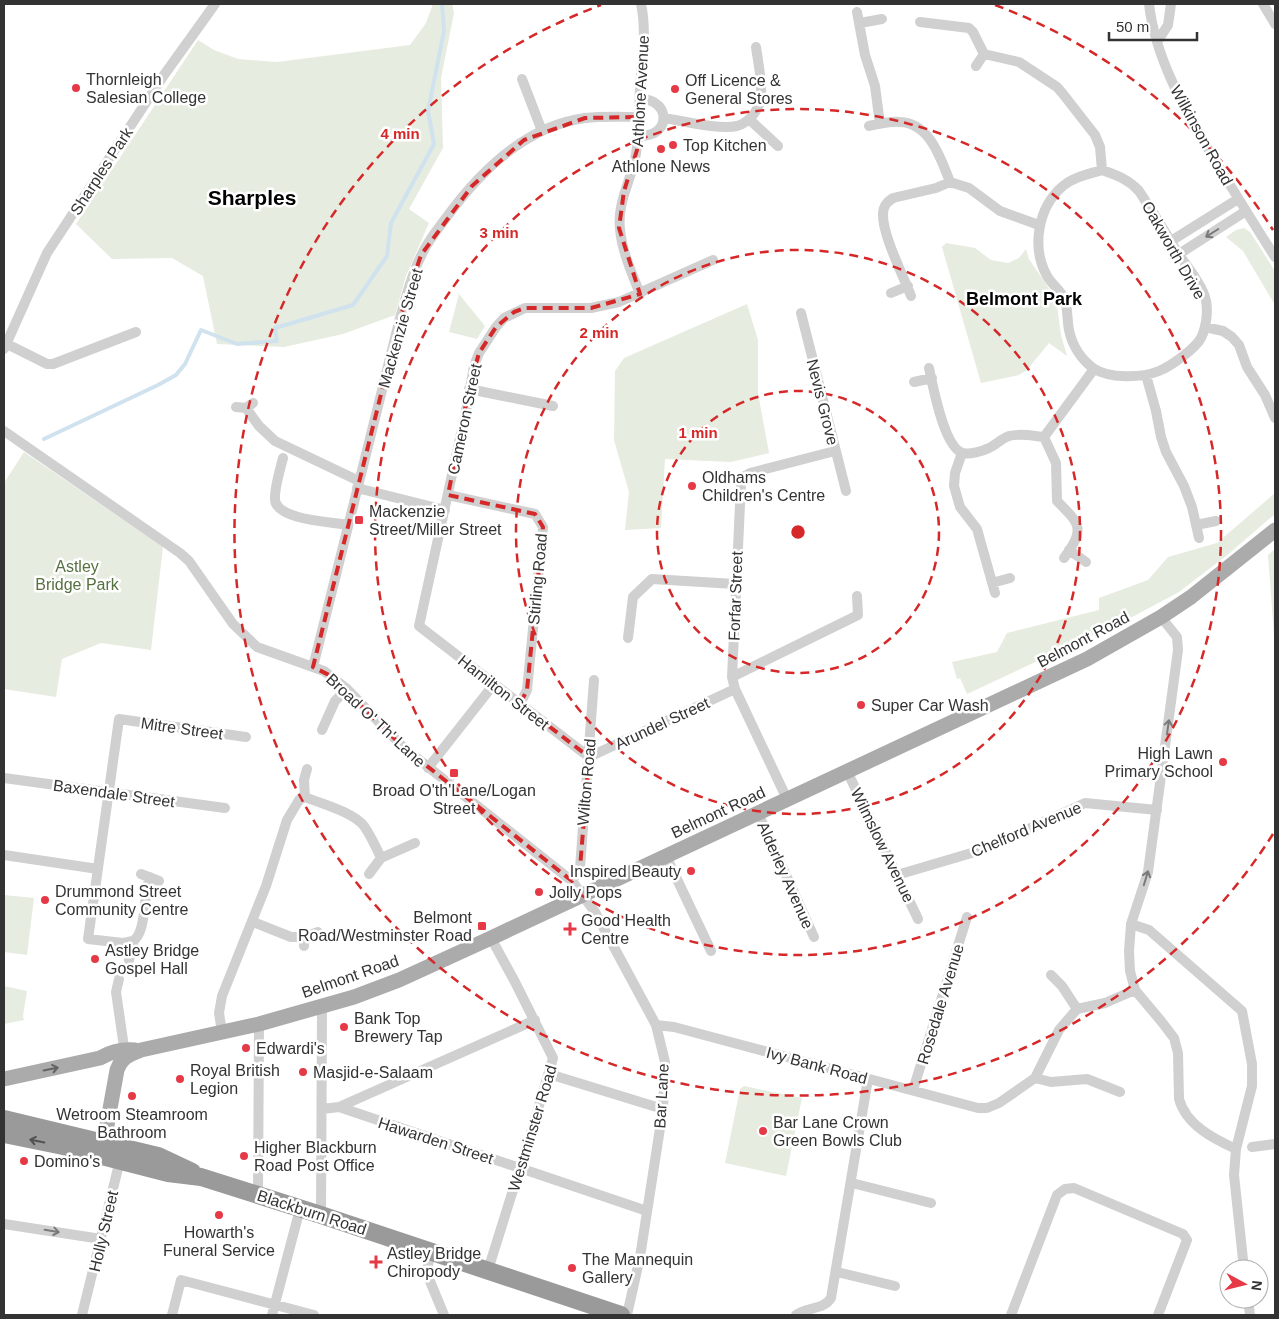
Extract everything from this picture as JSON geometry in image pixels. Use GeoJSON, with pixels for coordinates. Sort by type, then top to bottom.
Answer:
{"type":"FeatureCollection","features":[{"type":"Feature","properties":{"kind":"highway","name":"Blackburn Road"},"geometry":{"type":"LineString","coordinates":[[4,1119],[121,1154],[168,1173],[201,1177],[321,1215],[621,1315]]}},
{"type":"Feature","properties":{"kind":"highway","name":"Blackburn Road"},"geometry":{"type":"LineString","coordinates":[[4,1134],[103,1149]]}},
{"type":"Feature","properties":{"kind":"main road","name":"Belmont Road"},"geometry":{"type":"LineString","coordinates":[[4,1079],[100,1058],[109,1052],[125,1053],[259,1024],[354,997],[399,980],[1087,659],[1161,617],[1191,597],[1275,530]]}},
{"type":"Feature","properties":{"kind":"main road"},"geometry":{"type":"LineString","coordinates":[[103,1149],[117,1070],[125,1053]]}},
{"type":"Feature","properties":{"kind":"main road"},"geometry":{"type":"LineString","coordinates":[[100,1058],[110,1062],[117,1070]]}},
{"type":"Feature","properties":{"kind":"street","name":"Sharples Park"},"geometry":{"type":"LineString","coordinates":[[5,346],[47,253],[164,75],[215,4]]}},
{"type":"Feature","properties":{"kind":"street","name":"Athlone Avenue"},"geometry":{"type":"LineString","coordinates":[[640,294],[624,252],[620,228],[620,210],[634,162],[638,137],[644,28],[641,4]]}},
{"type":"Feature","properties":{"kind":"street","name":"Wilkinson Road"},"geometry":{"type":"LineString","coordinates":[[1149,4],[1158,42],[1179,100],[1275,257]]}},
{"type":"Feature","properties":{"kind":"street"},"geometry":{"type":"LineString","coordinates":[[1158,42],[1168,25],[1171,4]]}},
{"type":"Feature","properties":{"kind":"street"},"geometry":{"type":"LineString","coordinates":[[1263,4],[1272,12],[1275,24]]}},
{"type":"Feature","properties":{"kind":"street"},"geometry":{"type":"LineString","coordinates":[[857,12],[865,55],[875,86],[880,124]]}},
{"type":"Feature","properties":{"kind":"street"},"geometry":{"type":"LineString","coordinates":[[938,24],[940,12]]}},
{"type":"Feature","properties":{"kind":"street"},"geometry":{"type":"LineString","coordinates":[[860,23],[882,19]]}},
{"type":"Feature","properties":{"kind":"street"},"geometry":{"type":"LineString","coordinates":[[920,22],[969,28],[984,54]]}},
{"type":"Feature","properties":{"kind":"street"},"geometry":{"type":"LineString","coordinates":[[664,118],[723,127],[739,126],[749,119],[760,105],[762,92],[756,47]]}},
{"type":"Feature","properties":{"kind":"street"},"geometry":{"type":"LineString","coordinates":[[976,66],[984,54]]}},
{"type":"Feature","properties":{"kind":"street"},"geometry":{"type":"LineString","coordinates":[[984,54],[1019,62],[1057,87],[1095,135],[1100,146],[1102,170],[1076,178],[1063,186],[1046,209],[1039,225],[1038,245],[1042,265],[1047,277],[1064,298],[1073,343],[1081,356],[1094,368],[1044,437]]}},
{"type":"Feature","properties":{"kind":"street"},"geometry":{"type":"LineString","coordinates":[[522,79],[542,131]]}},
{"type":"Feature","properties":{"kind":"street"},"geometry":{"type":"LineString","coordinates":[[638,137],[656,132],[663,124],[664,118],[663,112],[656,104],[640,98]]}},
{"type":"Feature","properties":{"kind":"street","name":"Mackenzie Street"},"geometry":{"type":"LineString","coordinates":[[313,667],[400,318],[412,277],[421,256],[456,205],[491,166],[507,152],[542,131],[585,118],[639,118]]}},
{"type":"Feature","properties":{"kind":"street"},"geometry":{"type":"LineString","coordinates":[[749,119],[778,146]]}},
{"type":"Feature","properties":{"kind":"street"},"geometry":{"type":"LineString","coordinates":[[868,126],[899,122],[910,123],[919,128],[937,150],[950,182]]}},
{"type":"Feature","properties":{"kind":"street","name":"Oakworth Drive"},"geometry":{"type":"LineString","coordinates":[[1094,368],[1109,374],[1128,376],[1146,375],[1161,370],[1194,347],[1201,338],[1205,327],[1206,306],[1204,294],[1139,190],[1120,176],[1102,170]]}},
{"type":"Feature","properties":{"kind":"street"},"geometry":{"type":"LineString","coordinates":[[891,293],[910,291],[887,234],[884,221],[884,207],[893,198],[936,188],[950,182],[969,188],[1000,211],[1039,225]]}},
{"type":"Feature","properties":{"kind":"street"},"geometry":{"type":"LineString","coordinates":[[1171,241],[1238,199]]}},
{"type":"Feature","properties":{"kind":"street"},"geometry":{"type":"LineString","coordinates":[[1179,254],[1246,211]]}},
{"type":"Feature","properties":{"kind":"street","name":"Cameron Street"},"geometry":{"type":"LineString","coordinates":[[419,626],[474,366],[483,346],[504,318],[525,308],[591,308],[619,302],[713,260]]}},
{"type":"Feature","properties":{"kind":"street","name":"Nevis Grove"},"geometry":{"type":"LineString","coordinates":[[800,313],[846,491]]}},
{"type":"Feature","properties":{"kind":"street"},"geometry":{"type":"LineString","coordinates":[[1205,327],[1223,331],[1239,345],[1247,367],[1265,395],[1275,418]]}},
{"type":"Feature","properties":{"kind":"street"},"geometry":{"type":"LineString","coordinates":[[5,346],[47,364],[53,364],[136,332]]}},
{"type":"Feature","properties":{"kind":"street"},"geometry":{"type":"LineString","coordinates":[[914,382],[930,373],[947,435],[952,444],[962,453],[990,448],[1009,436],[1044,437]]}},
{"type":"Feature","properties":{"kind":"street"},"geometry":{"type":"LineString","coordinates":[[1146,375],[1161,437],[1184,486],[1199,538]]}},
{"type":"Feature","properties":{"kind":"street"},"geometry":{"type":"LineString","coordinates":[[469,389],[553,406]]}},
{"type":"Feature","properties":{"kind":"street"},"geometry":{"type":"LineString","coordinates":[[245,406],[263,430],[276,441],[358,485],[445,510]]}},
{"type":"Feature","properties":{"kind":"street","name":"Broad O' Th' Lane"},"geometry":{"type":"LineString","coordinates":[[4,431],[180,553],[189,561],[238,630],[257,646],[313,667],[331,676],[347,689],[396,741],[572,881],[582,894]]}},
{"type":"Feature","properties":{"kind":"street"},"geometry":{"type":"LineString","coordinates":[[1044,437],[1056,463],[1057,501],[1075,519],[1078,528],[1077,537],[1066,554],[1086,562]]}},
{"type":"Feature","properties":{"kind":"street","name":"Forfar Street"},"geometry":{"type":"LineString","coordinates":[[787,799],[735,689],[732,677],[741,483],[744,477],[750,473],[836,451]]}},
{"type":"Feature","properties":{"kind":"street"},"geometry":{"type":"LineString","coordinates":[[962,453],[955,473],[954,486],[960,507],[977,529],[995,594]]}},
{"type":"Feature","properties":{"kind":"street"},"geometry":{"type":"LineString","coordinates":[[283,458],[275,497],[278,508],[284,513],[348,525]]}},
{"type":"Feature","properties":{"kind":"street","name":"Stirling Road"},"geometry":{"type":"LineString","coordinates":[[448,495],[535,514],[543,527],[527,690],[520,704]]}},
{"type":"Feature","properties":{"kind":"street"},"geometry":{"type":"LineString","coordinates":[[1196,525],[1216,521]]}},
{"type":"Feature","properties":{"kind":"street"},"geometry":{"type":"LineString","coordinates":[[992,582],[1010,578]]}},
{"type":"Feature","properties":{"kind":"street"},"geometry":{"type":"LineString","coordinates":[[628,638],[633,597],[652,579],[735,584]]}},
{"type":"Feature","properties":{"kind":"street"},"geometry":{"type":"LineString","coordinates":[[732,677],[858,615],[857,596]]}},
{"type":"Feature","properties":{"kind":"street"},"geometry":{"type":"LineString","coordinates":[[1161,617],[1176,637],[1178,650],[1148,872],[1131,924],[1130,971],[1134,990],[1162,1020],[1174,1038],[1178,1053],[1180,1106],[1192,1121],[1213,1138],[1236,1149]]}},
{"type":"Feature","properties":{"kind":"street","name":"Hamilton Street"},"geometry":{"type":"LineString","coordinates":[[419,626],[589,757]]}},
{"type":"Feature","properties":{"kind":"street","name":"Wilton Road"},"geometry":{"type":"LineString","coordinates":[[572,881],[580,868],[594,680]]}},
{"type":"Feature","properties":{"kind":"street"},"geometry":{"type":"LineString","coordinates":[[428,768],[494,684]]}},
{"type":"Feature","properties":{"kind":"street"},"geometry":{"type":"LineString","coordinates":[[322,730],[335,701],[347,689]]}},
{"type":"Feature","properties":{"kind":"street","name":"Arundel Street"},"geometry":{"type":"LineString","coordinates":[[589,757],[735,689]]}},
{"type":"Feature","properties":{"kind":"street","name":"Mitre Street"},"geometry":{"type":"LineString","coordinates":[[109,792],[119,719],[246,737]]}},
{"type":"Feature","properties":{"kind":"street"},"geometry":{"type":"LineString","coordinates":[[305,797],[304,780],[308,769]]}},
{"type":"Feature","properties":{"kind":"street","name":"Wilmslow Avenue"},"geometry":{"type":"LineString","coordinates":[[847,771],[918,919]]}},
{"type":"Feature","properties":{"kind":"street","name":"Baxendale Street"},"geometry":{"type":"LineString","coordinates":[[4,778],[225,808]]}},
{"type":"Feature","properties":{"kind":"street"},"geometry":{"type":"LineString","coordinates":[[109,792],[88,939],[123,944],[133,941],[138,937],[141,931],[145,891],[150,877]]}},
{"type":"Feature","properties":{"kind":"street"},"geometry":{"type":"LineString","coordinates":[[222,1032],[219,1013],[222,996],[253,922],[287,820],[299,800],[305,797],[353,817],[363,824],[381,858]]}},
{"type":"Feature","properties":{"kind":"street","name":"Chelford Avenue"},"geometry":{"type":"LineString","coordinates":[[897,874],[985,848],[1085,803],[1157,810]]}},
{"type":"Feature","properties":{"kind":"street","name":"Alderley Avenue"},"geometry":{"type":"LineString","coordinates":[[758,813],[814,937]]}},
{"type":"Feature","properties":{"kind":"street"},"geometry":{"type":"LineString","coordinates":[[369,874],[381,858],[415,843]]}},
{"type":"Feature","properties":{"kind":"street"},"geometry":{"type":"LineString","coordinates":[[4,856],[98,869]]}},
{"type":"Feature","properties":{"kind":"street"},"geometry":{"type":"LineString","coordinates":[[666,856],[712,951]]}},
{"type":"Feature","properties":{"kind":"street","name":"Bar Lane"},"geometry":{"type":"LineString","coordinates":[[582,894],[606,932],[656,1025],[665,1062],[663,1109],[648,1211],[627,1315]]}},
{"type":"Feature","properties":{"kind":"street","name":"Rosedale Avenue"},"geometry":{"type":"LineString","coordinates":[[913,1090],[967,917]]}},
{"type":"Feature","properties":{"kind":"street"},"geometry":{"type":"LineString","coordinates":[[253,922],[304,942],[318,932]]}},
{"type":"Feature","properties":{"kind":"street"},"geometry":{"type":"LineString","coordinates":[[1131,924],[1149,930],[1242,1011],[1252,1064],[1252,1086],[1236,1149],[1234,1175],[1243,1259]]}},
{"type":"Feature","properties":{"kind":"street","name":"Westminster Road"},"geometry":{"type":"LineString","coordinates":[[488,1270],[553,1062],[552,1053],[491,938]]}},
{"type":"Feature","properties":{"kind":"street"},"geometry":{"type":"LineString","coordinates":[[129,960],[133,941]]}},
{"type":"Feature","properties":{"kind":"street"},"geometry":{"type":"LineString","coordinates":[[1051,975],[1062,986],[1077,1009]]}},
{"type":"Feature","properties":{"kind":"street"},"geometry":{"type":"LineString","coordinates":[[119,978],[116,992],[125,1053]]}},
{"type":"Feature","properties":{"kind":"street"},"geometry":{"type":"LineString","coordinates":[[1120,1092],[1087,1079],[1052,1082],[1035,1078],[1059,1030],[1077,1009],[1105,1003],[1134,990]]}},
{"type":"Feature","properties":{"kind":"street"},"geometry":{"type":"LineString","coordinates":[[321,1215],[322,1005]]}},
{"type":"Feature","properties":{"kind":"street"},"geometry":{"type":"LineString","coordinates":[[322,1109],[338,1107],[535,1020]]}},
{"type":"Feature","properties":{"kind":"street"},"geometry":{"type":"LineString","coordinates":[[258,1195],[259,1024]]}},
{"type":"Feature","properties":{"kind":"street","name":"Ivy Bank Road"},"geometry":{"type":"LineString","coordinates":[[656,1025],[674,1027],[978,1108],[987,1108],[998,1103],[1035,1078]]}},
{"type":"Feature","properties":{"kind":"street"},"geometry":{"type":"LineString","coordinates":[[549,1074],[663,1109]]}},
{"type":"Feature","properties":{"kind":"street"},"geometry":{"type":"LineString","coordinates":[[796,1315],[802,1311],[829,1302],[831,1298],[837,1272],[868,1079]]}},
{"type":"Feature","properties":{"kind":"street","name":"Hawarden Street"},"geometry":{"type":"LineString","coordinates":[[338,1107],[648,1211]]}},
{"type":"Feature","properties":{"kind":"street"},"geometry":{"type":"LineString","coordinates":[[1252,1147],[1275,1144]]}},
{"type":"Feature","properties":{"kind":"street","name":"Holly Street"},"geometry":{"type":"LineString","coordinates":[[82,1315],[121,1154]]}},
{"type":"Feature","properties":{"kind":"street"},"geometry":{"type":"LineString","coordinates":[[852,1183],[931,1204]]}},
{"type":"Feature","properties":{"kind":"street"},"geometry":{"type":"LineString","coordinates":[[1011,1315],[1057,1195],[1065,1189],[1074,1188],[1183,1234],[1187,1240],[1158,1315]]}},
{"type":"Feature","properties":{"kind":"street"},"geometry":{"type":"LineString","coordinates":[[274,1310],[300,1209]]}},
{"type":"Feature","properties":{"kind":"street"},"geometry":{"type":"LineString","coordinates":[[4,1224],[101,1239]]}},
{"type":"Feature","properties":{"kind":"street"},"geometry":{"type":"LineString","coordinates":[[430,1251],[427,1274],[444,1315]]}},
{"type":"Feature","properties":{"kind":"street"},"geometry":{"type":"LineString","coordinates":[[837,1272],[895,1286]]}},
{"type":"Feature","properties":{"kind":"street"},"geometry":{"type":"LineString","coordinates":[[172,1315],[181,1280],[274,1310],[314,1315]]}},
{"type":"Feature","properties":{"kind":"highlighted area"},"geometry":{"type":"Polygon","coordinates":[[[639,117],[637,150],[624,191],[619,228],[640,294],[591,308],[525,308],[514,312],[496,327],[479,353],[469,389],[448,495],[535,514],[543,527],[527,690],[520,704],[589,757],[580,868],[572,881],[403,747],[331,676],[313,667],[400,318],[421,255],[472,186],[524,140],[585,118],[639,117]]]}},
{"type":"Feature","properties":{"kind":"green space"},"geometry":{"type":"Polygon","coordinates":[[[433,4],[452,4],[454,13],[441,78],[443,148],[409,209],[429,223],[406,276],[395,315],[343,334],[284,347],[217,344],[203,276],[172,258],[112,259],[76,224],[198,40],[214,50],[238,59],[277,62],[410,45],[426,23],[433,4]]]}},
{"type":"Feature","properties":{"kind":"green space"},"geometry":{"type":"Polygon","coordinates":[[[1244,228],[1250,232],[1275,271],[1275,305],[1243,251],[1226,237],[1236,230],[1244,228]]]}},
{"type":"Feature","properties":{"kind":"green space"},"geometry":{"type":"Polygon","coordinates":[[[946,243],[975,248],[991,260],[1008,263],[1019,258],[1026,249],[1029,259],[1056,299],[1061,335],[1067,356],[1049,343],[1027,370],[1019,375],[981,383],[942,247],[946,243]]]}},
{"type":"Feature","properties":{"kind":"green space"},"geometry":{"type":"Polygon","coordinates":[[[459,294],[485,326],[477,339],[449,332],[459,294]]]}},
{"type":"Feature","properties":{"kind":"green space"},"geometry":{"type":"Polygon","coordinates":[[[747,304],[758,340],[758,393],[769,453],[731,462],[665,459],[661,528],[625,530],[629,492],[614,440],[615,371],[624,358],[747,304]]]}},
{"type":"Feature","properties":{"kind":"green space","name":"Astley Bridge Park"},"geometry":{"type":"Polygon","coordinates":[[[24,452],[163,547],[151,650],[101,643],[62,659],[56,697],[4,689],[4,483],[24,452]]]}},
{"type":"Feature","properties":{"kind":"green space"},"geometry":{"type":"Polygon","coordinates":[[[1275,493],[1275,514],[1226,556],[1179,592],[1134,616],[967,694],[960,678],[957,679],[952,662],[997,652],[1007,633],[1099,610],[1099,598],[1148,580],[1168,557],[1217,543],[1275,493]]]}},
{"type":"Feature","properties":{"kind":"green space"},"geometry":{"type":"Polygon","coordinates":[[[1275,549],[1275,650],[1268,555],[1275,549]]]}},
{"type":"Feature","properties":{"kind":"green space"},"geometry":{"type":"Polygon","coordinates":[[[4,895],[34,898],[27,955],[4,952],[4,895]]]}},
{"type":"Feature","properties":{"kind":"green space"},"geometry":{"type":"Polygon","coordinates":[[[4,986],[27,991],[24,1020],[4,1024],[4,986]]]}},
{"type":"Feature","properties":{"kind":"green space","name":"Bar Lane Crown Green Bowls Club"},"geometry":{"type":"Polygon","coordinates":[[[744,1086],[802,1098],[786,1176],[725,1163],[740,1089],[744,1086]]]}},
{"type":"Feature","properties":{"kind":"waterway"},"geometry":{"type":"LineString","coordinates":[[44,439],[176,375],[185,364],[201,330],[237,344],[277,341],[275,328],[353,305],[387,256],[391,223],[434,144],[428,111],[444,31],[442,4]]}},
{"type":"Feature","properties":{"kind":"place","name":"Thornleigh Salesian College"},"geometry":{"type":"Point","coordinates":[76,88]}},
{"type":"Feature","properties":{"kind":"place","name":"Off Licence & General Stores"},"geometry":{"type":"Point","coordinates":[675,89]}},
{"type":"Feature","properties":{"kind":"place","name":"Top Kitchen"},"geometry":{"type":"Point","coordinates":[673,145]}},
{"type":"Feature","properties":{"kind":"place","name":"Athlone News"},"geometry":{"type":"Point","coordinates":[661,149]}},
{"type":"Feature","properties":{"kind":"place","name":"Oldhams Children's Centre"},"geometry":{"type":"Point","coordinates":[692,486]}},
{"type":"Feature","properties":{"kind":"place","name":"Mackenzie Street/Miller Street"},"geometry":{"type":"Point","coordinates":[359,520]}},
{"type":"Feature","properties":{"kind":"place","name":"Super Car Wash"},"geometry":{"type":"Point","coordinates":[861,705]}},
{"type":"Feature","properties":{"kind":"place","name":"High Lawn Primary School"},"geometry":{"type":"Point","coordinates":[1223,762]}},
{"type":"Feature","properties":{"kind":"place","name":"Broad O'th'Lane/Logan Street"},"geometry":{"type":"Point","coordinates":[454,773]}},
{"type":"Feature","properties":{"kind":"place","name":"Inspired Beauty"},"geometry":{"type":"Point","coordinates":[691,871]}},
{"type":"Feature","properties":{"kind":"place","name":"Jolly Pops"},"geometry":{"type":"Point","coordinates":[539,892]}},
{"type":"Feature","properties":{"kind":"place","name":"Drummond Street Community Centre"},"geometry":{"type":"Point","coordinates":[45,900]}},
{"type":"Feature","properties":{"kind":"place","name":"Belmont Road/Westminster Road"},"geometry":{"type":"Point","coordinates":[482,926]}},
{"type":"Feature","properties":{"kind":"place","name":"Good Health Centre"},"geometry":{"type":"Point","coordinates":[570,929]}},
{"type":"Feature","properties":{"kind":"place","name":"Astley Bridge Gospel Hall"},"geometry":{"type":"Point","coordinates":[95,959]}},
{"type":"Feature","properties":{"kind":"place","name":"Bank Top Brewery Tap"},"geometry":{"type":"Point","coordinates":[344,1027]}},
{"type":"Feature","properties":{"kind":"place","name":"Edwardi's"},"geometry":{"type":"Point","coordinates":[246,1048]}},
{"type":"Feature","properties":{"kind":"place","name":"Masjid-e-Salaam"},"geometry":{"type":"Point","coordinates":[303,1072]}},
{"type":"Feature","properties":{"kind":"place","name":"Royal British Legion"},"geometry":{"type":"Point","coordinates":[180,1079]}},
{"type":"Feature","properties":{"kind":"place","name":"Wetroom Steamroom Bathroom"},"geometry":{"type":"Point","coordinates":[132,1096]}},
{"type":"Feature","properties":{"kind":"place","name":"Bar Lane Crown Green Bowls Club"},"geometry":{"type":"Point","coordinates":[763,1131]}},
{"type":"Feature","properties":{"kind":"place","name":"Higher Blackburn Road Post Office"},"geometry":{"type":"Point","coordinates":[244,1156]}},
{"type":"Feature","properties":{"kind":"place","name":"Domino's"},"geometry":{"type":"Point","coordinates":[24,1161]}},
{"type":"Feature","properties":{"kind":"place","name":"Howarth's Funeral Service"},"geometry":{"type":"Point","coordinates":[219,1215]}},
{"type":"Feature","properties":{"kind":"place","name":"Astley Bridge Chiropody"},"geometry":{"type":"Point","coordinates":[376,1262]}},
{"type":"Feature","properties":{"kind":"place","name":"The Mannequin Gallery"},"geometry":{"type":"Point","coordinates":[572,1268]}},
{"type":"Feature","properties":{"kind":"district","name":"Sharples"},"geometry":{"type":"Point","coordinates":[252,198]}},
{"type":"Feature","properties":{"kind":"district","name":"Belmont Park"},"geometry":{"type":"Point","coordinates":[1024,299]}}]}
